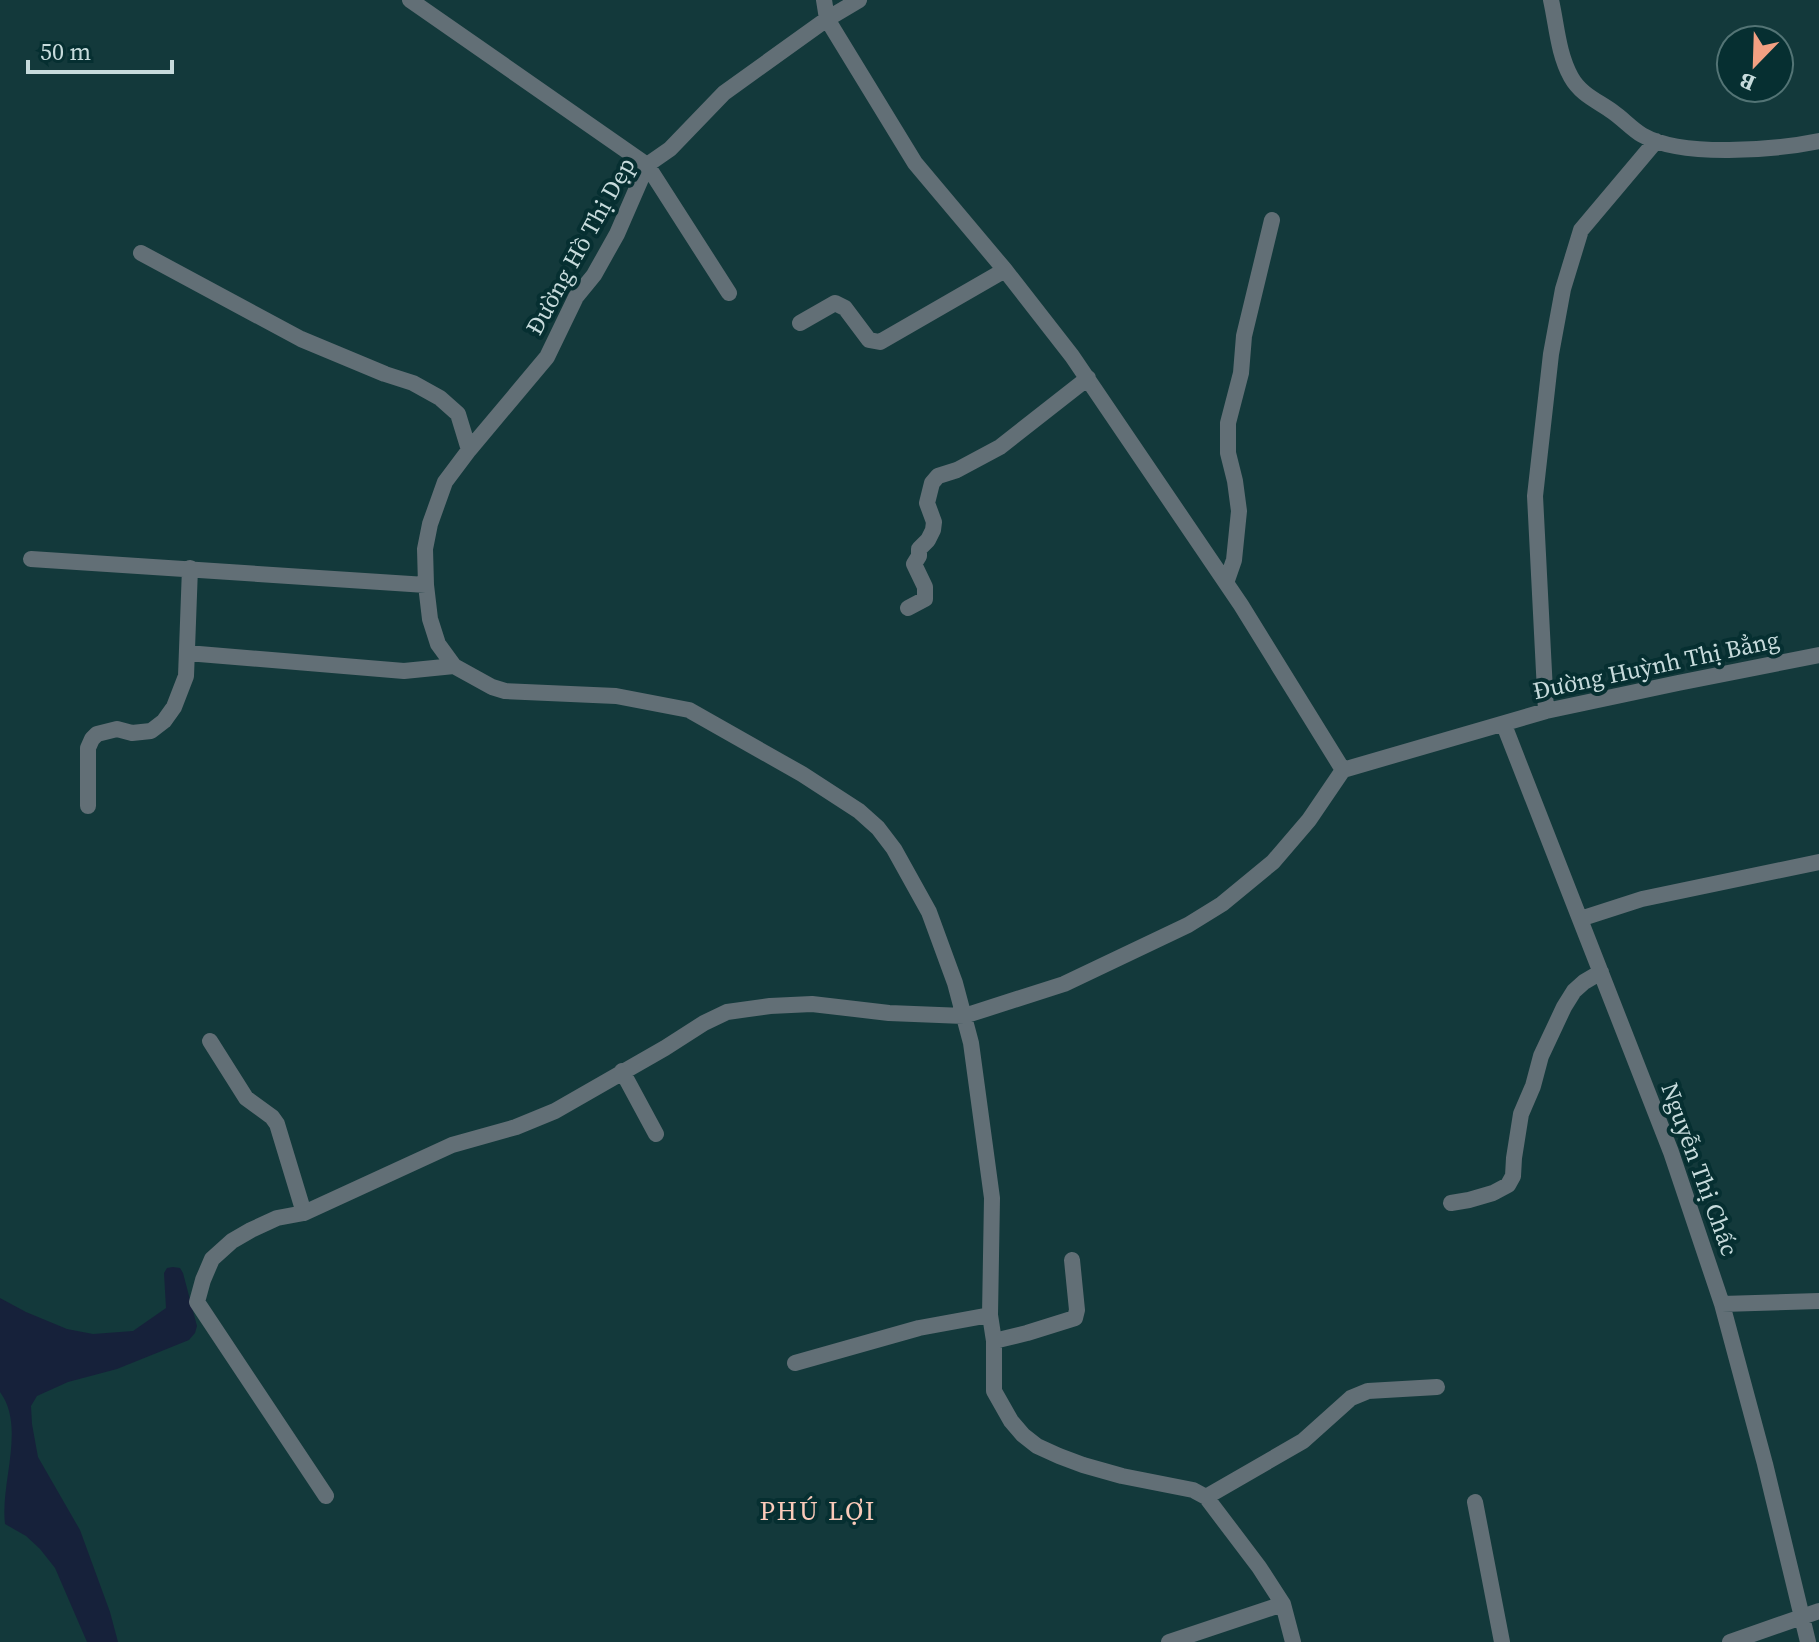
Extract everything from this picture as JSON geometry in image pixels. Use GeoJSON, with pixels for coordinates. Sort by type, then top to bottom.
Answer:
{"type":"FeatureCollection","features":[{"type":"Feature","properties":{"kind":"street"},"geometry":{"type":"LineString","coordinates":[[410,0],[647,165],[729,293]]}},
{"type":"Feature","properties":{"kind":"street"},"geometry":{"type":"LineString","coordinates":[[326,1496],[197,1302],[212,1259],[232,1241],[277,1218],[304,1213],[452,1145],[516,1127],[555,1111],[727,1012],[812,1004],[889,1013],[964,1016],[1064,984],[1188,925],[1222,904],[1273,862],[1309,820],[1343,770],[1226,583],[1088,378],[1005,270],[915,163],[827,19],[824,0]]}},
{"type":"Feature","properties":{"kind":"street","name":"Đường Hồ Thị Dẹp"},"geometry":{"type":"LineString","coordinates":[[454,666],[438,644],[430,619],[426,585],[425,549],[445,482],[547,357],[576,297],[594,275],[617,234],[647,165],[670,149],[724,93],[827,19],[859,0]]}},
{"type":"Feature","properties":{"kind":"street"},"geometry":{"type":"LineString","coordinates":[[1551,0],[1559,47],[1572,78],[1582,93],[1641,135],[1697,150],[1794,146],[1819,141]]}},
{"type":"Feature","properties":{"kind":"street"},"geometry":{"type":"LineString","coordinates":[[1546,711],[1535,496],[1553,341],[1563,289],[1581,230],[1656,141]]}},
{"type":"Feature","properties":{"kind":"street"},"geometry":{"type":"LineString","coordinates":[[1226,583],[1234,560],[1239,511],[1228,453],[1228,423],[1241,373],[1244,336],[1272,220]]}},
{"type":"Feature","properties":{"kind":"street"},"geometry":{"type":"LineString","coordinates":[[141,253],[301,339],[413,383],[440,398],[458,414],[469,450]]}},
{"type":"Feature","properties":{"kind":"street"},"geometry":{"type":"LineString","coordinates":[[800,323],[835,303],[845,308],[869,340],[880,342],[1005,270]]}},
{"type":"Feature","properties":{"kind":"street"},"geometry":{"type":"LineString","coordinates":[[908,608],[925,599],[925,587],[914,564],[919,549],[933,530],[934,522],[927,503],[932,483],[938,476],[957,470],[1000,447],[1088,378]]}},
{"type":"Feature","properties":{"kind":"street"},"geometry":{"type":"LineString","coordinates":[[31,559],[426,585]]}},
{"type":"Feature","properties":{"kind":"street"},"geometry":{"type":"LineString","coordinates":[[88,806],[88,748],[92,739],[97,734],[117,729],[132,733],[151,731],[164,721],[174,707],[186,676],[190,568]]}},
{"type":"Feature","properties":{"kind":"street"},"geometry":{"type":"LineString","coordinates":[[187,653],[404,671],[454,666],[505,691],[616,696],[689,710],[802,774],[859,811],[878,828],[894,849],[929,912],[955,983],[971,1043],[992,1198],[990,1315],[994,1341],[994,1391],[1011,1421],[1037,1446],[1083,1465],[1193,1490],[1206,1497],[1283,1604],[1293,1642]]}},
{"type":"Feature","properties":{"kind":"street","name":"Đường Huỳnh Thị Bẳng"},"geometry":{"type":"LineString","coordinates":[[1343,770],[1546,711],[1819,655]]}},
{"type":"Feature","properties":{"kind":"street","name":"Nguyễn Thị Chấc"},"geometry":{"type":"LineString","coordinates":[[1504,725],[1671,1152],[1722,1304],[1808,1642]]}},
{"type":"Feature","properties":{"kind":"street"},"geometry":{"type":"LineString","coordinates":[[1580,919],[1642,899],[1819,862]]}},
{"type":"Feature","properties":{"kind":"street"},"geometry":{"type":"LineString","coordinates":[[1451,1203],[1493,1193],[1508,1185],[1513,1176],[1521,1114],[1541,1056],[1574,991],[1601,972]]}},
{"type":"Feature","properties":{"kind":"street"},"geometry":{"type":"LineString","coordinates":[[210,1041],[246,1098],[277,1124],[304,1213]]}},
{"type":"Feature","properties":{"kind":"street"},"geometry":{"type":"LineString","coordinates":[[622,1071],[656,1134]]}},
{"type":"Feature","properties":{"kind":"street"},"geometry":{"type":"LineString","coordinates":[[994,1341],[1075,1318],[1077,1310],[1072,1260]]}},
{"type":"Feature","properties":{"kind":"street"},"geometry":{"type":"LineString","coordinates":[[1722,1304],[1819,1301]]}},
{"type":"Feature","properties":{"kind":"street"},"geometry":{"type":"LineString","coordinates":[[795,1363],[919,1328],[990,1315]]}},
{"type":"Feature","properties":{"kind":"street"},"geometry":{"type":"LineString","coordinates":[[1206,1497],[1303,1441],[1351,1398],[1368,1391],[1437,1387]]}},
{"type":"Feature","properties":{"kind":"street"},"geometry":{"type":"LineString","coordinates":[[1475,1502],[1502,1642]]}},
{"type":"Feature","properties":{"kind":"street"},"geometry":{"type":"LineString","coordinates":[[1169,1642],[1283,1604]]}},
{"type":"Feature","properties":{"kind":"street"},"geometry":{"type":"LineString","coordinates":[[1730,1642],[1819,1611]]}},
{"type":"Feature","properties":{"kind":"water"},"geometry":{"type":"Polygon","coordinates":[[[167,1268],[180,1268],[183,1273],[197,1326],[189,1340],[117,1369],[68,1382],[37,1396],[31,1406],[38,1457],[80,1530],[118,1642],[87,1642],[55,1568],[26,1536],[5,1524],[12,1438],[7,1406],[0,1392],[0,1298],[67,1329],[93,1334],[133,1331],[166,1308],[164,1273],[167,1268]]]}},
{"type":"Feature","properties":{"kind":"district","name":"PHÚ LỢI"},"geometry":{"type":"Point","coordinates":[818,1511]}}]}
